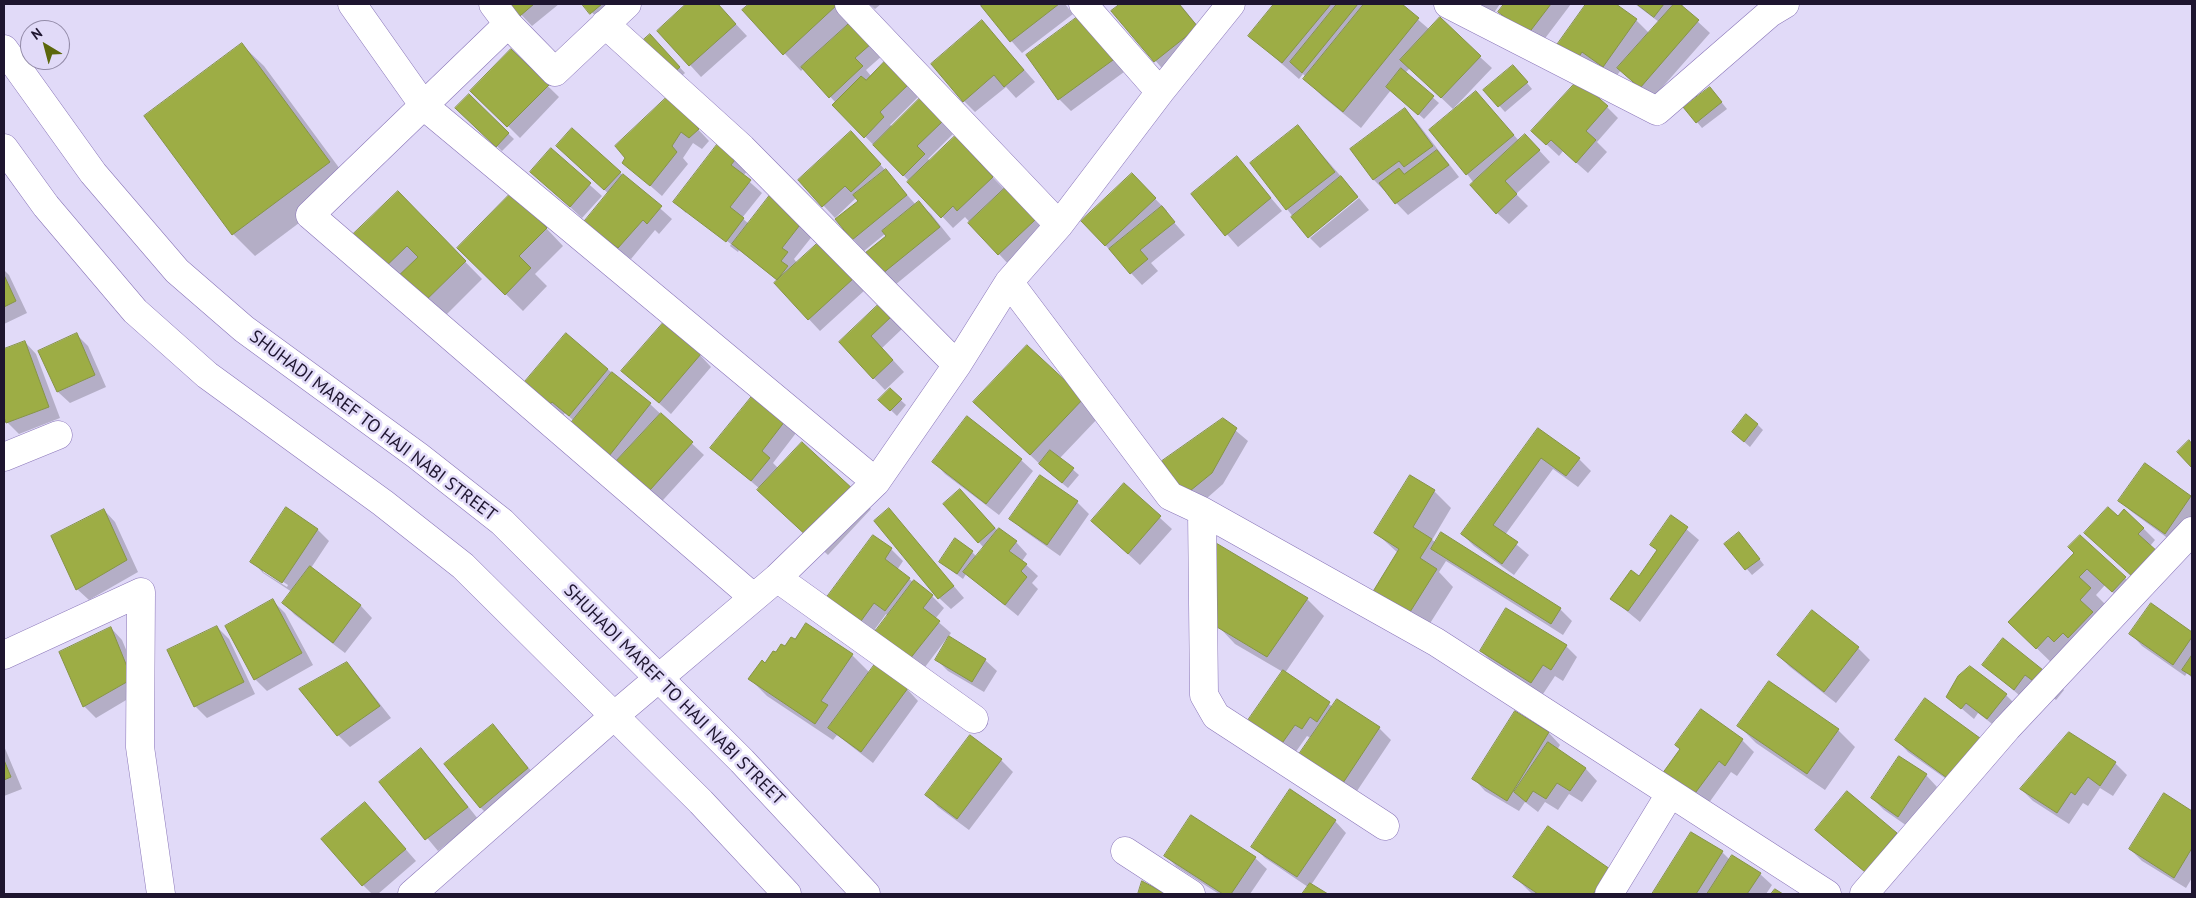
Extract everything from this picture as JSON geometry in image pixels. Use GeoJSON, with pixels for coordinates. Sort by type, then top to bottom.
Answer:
{"type":"FeatureCollection","features":[{"type":"Feature","properties":{"kind":"street"},"geometry":{"type":"LineString","coordinates":[[352,4],[424,106],[876,482]]}},
{"type":"Feature","properties":{"kind":"street"},"geometry":{"type":"LineString","coordinates":[[627,4],[555,72],[500,14],[424,106],[310,215],[753,597]]}},
{"type":"Feature","properties":{"kind":"street"},"geometry":{"type":"LineString","coordinates":[[848,4],[1059,225]]}},
{"type":"Feature","properties":{"kind":"street"},"geometry":{"type":"LineString","coordinates":[[1083,4],[1160,92]]}},
{"type":"Feature","properties":{"kind":"street"},"geometry":{"type":"LineString","coordinates":[[412,894],[614,716],[777,578],[876,482],[957,365],[1009,282],[1059,225],[1160,92],[1231,4]]}},
{"type":"Feature","properties":{"kind":"street"},"geometry":{"type":"LineString","coordinates":[[1448,4],[1657,111],[1770,13],[1785,4]]}},
{"type":"Feature","properties":{"kind":"street"},"geometry":{"type":"LineString","coordinates":[[606,24],[742,148],[957,365]]}},
{"type":"Feature","properties":{"kind":"street","name":"SHUHADI MAREF TO HAJI NABI STREET"},"geometry":{"type":"LineString","coordinates":[[4,49],[94,173],[177,270],[244,330],[418,456],[502,522],[742,761],[866,894]]}},
{"type":"Feature","properties":{"kind":"street"},"geometry":{"type":"LineString","coordinates":[[4,148],[46,206],[135,311],[207,375],[383,503],[463,566],[701,802],[786,894]]}},
{"type":"Feature","properties":{"kind":"street"},"geometry":{"type":"LineString","coordinates":[[1009,282],[1170,496],[1202,511],[1436,642],[1827,894]]}},
{"type":"Feature","properties":{"kind":"street"},"geometry":{"type":"LineString","coordinates":[[4,457],[58,435]]}},
{"type":"Feature","properties":{"kind":"street"},"geometry":{"type":"LineString","coordinates":[[1202,511],[1204,695],[1210,707],[1216,716],[1385,826]]}},
{"type":"Feature","properties":{"kind":"street"},"geometry":{"type":"LineString","coordinates":[[1864,894],[2007,728],[2192,531]]}},
{"type":"Feature","properties":{"kind":"street"},"geometry":{"type":"LineString","coordinates":[[777,578],[974,719]]}},
{"type":"Feature","properties":{"kind":"street"},"geometry":{"type":"LineString","coordinates":[[4,656],[141,592],[140,747],[161,894]]}},
{"type":"Feature","properties":{"kind":"street"},"geometry":{"type":"LineString","coordinates":[[1609,894],[1670,794]]}},
{"type":"Feature","properties":{"kind":"street"},"geometry":{"type":"LineString","coordinates":[[1125,851],[1191,894]]}},
{"type":"Feature","properties":{"kind":"building"},"geometry":{"type":"Polygon","coordinates":[[[510,4],[534,4],[520,16],[510,4]]]}},
{"type":"Feature","properties":{"kind":"building"},"geometry":{"type":"Polygon","coordinates":[[[582,4],[602,4],[590,14],[582,4]]]}},
{"type":"Feature","properties":{"kind":"building"},"geometry":{"type":"Polygon","coordinates":[[[686,4],[718,4],[736,24],[689,66],[657,31],[686,4]]]}},
{"type":"Feature","properties":{"kind":"building"},"geometry":{"type":"Polygon","coordinates":[[[749,4],[838,4],[783,55],[742,10],[749,4]]]}},
{"type":"Feature","properties":{"kind":"building"},"geometry":{"type":"Polygon","coordinates":[[[984,4],[1059,4],[1010,42],[981,6],[984,4]]]}},
{"type":"Feature","properties":{"kind":"building"},"geometry":{"type":"Polygon","coordinates":[[[1120,4],[1179,4],[1198,27],[1154,62],[1111,11],[1120,4]]]}},
{"type":"Feature","properties":{"kind":"building"},"geometry":{"type":"Polygon","coordinates":[[[1274,4],[1331,4],[1282,63],[1248,36],[1274,4]]]}},
{"type":"Feature","properties":{"kind":"building"},"geometry":{"type":"Polygon","coordinates":[[[1337,4],[1358,4],[1302,73],[1290,62],[1337,4]]]}},
{"type":"Feature","properties":{"kind":"building"},"geometry":{"type":"Polygon","coordinates":[[[1364,4],[1402,4],[1419,18],[1343,112],[1303,79],[1364,4]]]}},
{"type":"Feature","properties":{"kind":"building"},"geometry":{"type":"Polygon","coordinates":[[[1504,4],[1551,4],[1528,34],[1498,12],[1504,4]]]}},
{"type":"Feature","properties":{"kind":"building"},"geometry":{"type":"Polygon","coordinates":[[[1586,4],[1616,4],[1637,19],[1603,67],[1582,52],[1574,64],[1554,49],[1586,4]]]}},
{"type":"Feature","properties":{"kind":"building"},"geometry":{"type":"Polygon","coordinates":[[[1637,4],[1664,4],[1654,17],[1637,4]]]}},
{"type":"Feature","properties":{"kind":"building"},"geometry":{"type":"Polygon","coordinates":[[[1674,4],[1680,4],[1699,20],[1640,88],[1617,68],[1674,4]]]}},
{"type":"Feature","properties":{"kind":"building"},"geometry":{"type":"Polygon","coordinates":[[[1080,15],[1113,60],[1058,100],[1026,55],[1080,15]]]}},
{"type":"Feature","properties":{"kind":"building"},"geometry":{"type":"Polygon","coordinates":[[[1440,17],[1481,56],[1441,98],[1400,60],[1440,17]]]}},
{"type":"Feature","properties":{"kind":"building"},"geometry":{"type":"Polygon","coordinates":[[[982,20],[1024,70],[1004,87],[994,75],[963,102],[931,64],[982,20]]]}},
{"type":"Feature","properties":{"kind":"building"},"geometry":{"type":"Polygon","coordinates":[[[852,21],[872,43],[855,58],[863,66],[829,98],[801,67],[852,21]]]}},
{"type":"Feature","properties":{"kind":"building"},"geometry":{"type":"Polygon","coordinates":[[[650,34],[680,67],[670,76],[640,43],[650,34]]]}},
{"type":"Feature","properties":{"kind":"building"},"geometry":{"type":"Polygon","coordinates":[[[242,43],[330,162],[232,235],[144,116],[242,43]]]}},
{"type":"Feature","properties":{"kind":"building"},"geometry":{"type":"Polygon","coordinates":[[[511,49],[549,85],[507,127],[470,91],[511,49]]]}},
{"type":"Feature","properties":{"kind":"building"},"geometry":{"type":"Polygon","coordinates":[[[887,59],[911,82],[880,112],[884,117],[864,138],[832,105],[861,76],[866,80],[887,59]]]}},
{"type":"Feature","properties":{"kind":"building"},"geometry":{"type":"Polygon","coordinates":[[[1513,65],[1528,82],[1498,107],[1483,90],[1513,65]]]}},
{"type":"Feature","properties":{"kind":"building"},"geometry":{"type":"Polygon","coordinates":[[[1401,68],[1434,96],[1418,115],[1386,87],[1401,68]]]}},
{"type":"Feature","properties":{"kind":"building"},"geometry":{"type":"Polygon","coordinates":[[[1578,80],[1608,106],[1586,131],[1596,140],[1576,163],[1551,140],[1546,145],[1531,131],[1578,80]]]}},
{"type":"Feature","properties":{"kind":"building"},"geometry":{"type":"Polygon","coordinates":[[[1710,87],[1722,102],[1696,123],[1683,107],[1710,87]]]}},
{"type":"Feature","properties":{"kind":"building"},"geometry":{"type":"Polygon","coordinates":[[[1476,91],[1514,135],[1466,175],[1429,130],[1476,91]]]}},
{"type":"Feature","properties":{"kind":"building"},"geometry":{"type":"Polygon","coordinates":[[[469,94],[509,133],[496,147],[455,108],[469,94]]]}},
{"type":"Feature","properties":{"kind":"building"},"geometry":{"type":"Polygon","coordinates":[[[668,96],[699,129],[689,138],[681,132],[672,146],[677,152],[650,186],[622,163],[625,158],[615,146],[668,96]]]}},
{"type":"Feature","properties":{"kind":"building"},"geometry":{"type":"Polygon","coordinates":[[[920,98],[942,122],[917,146],[925,154],[903,176],[873,145],[920,98]]]}},
{"type":"Feature","properties":{"kind":"building"},"geometry":{"type":"Polygon","coordinates":[[[1405,108],[1433,146],[1404,167],[1399,161],[1373,180],[1350,149],[1405,108]]]}},
{"type":"Feature","properties":{"kind":"building"},"geometry":{"type":"Polygon","coordinates":[[[1298,125],[1335,172],[1286,210],[1250,163],[1298,125]]]}},
{"type":"Feature","properties":{"kind":"building"},"geometry":{"type":"Polygon","coordinates":[[[572,128],[621,172],[604,190],[556,146],[572,128]]]}},
{"type":"Feature","properties":{"kind":"building"},"geometry":{"type":"Polygon","coordinates":[[[851,131],[881,164],[851,192],[845,186],[822,207],[798,180],[851,131]]]}},
{"type":"Feature","properties":{"kind":"building"},"geometry":{"type":"Polygon","coordinates":[[[1525,134],[1540,150],[1505,181],[1517,194],[1496,214],[1470,185],[1525,134]]]}},
{"type":"Feature","properties":{"kind":"building"},"geometry":{"type":"Polygon","coordinates":[[[955,136],[993,177],[957,211],[953,206],[941,218],[907,182],[955,136]]]}},
{"type":"Feature","properties":{"kind":"building"},"geometry":{"type":"Polygon","coordinates":[[[719,142],[738,156],[731,165],[751,180],[730,207],[744,218],[726,242],[673,202],[719,142]]]}},
{"type":"Feature","properties":{"kind":"building"},"geometry":{"type":"Polygon","coordinates":[[[551,148],[591,183],[570,207],[530,172],[551,148]]]}},
{"type":"Feature","properties":{"kind":"building"},"geometry":{"type":"Polygon","coordinates":[[[1437,150],[1449,165],[1395,204],[1379,183],[1399,168],[1404,174],[1437,150]]]}},
{"type":"Feature","properties":{"kind":"building"},"geometry":{"type":"Polygon","coordinates":[[[1237,156],[1271,198],[1225,236],[1191,194],[1237,156]]]}},
{"type":"Feature","properties":{"kind":"building"},"geometry":{"type":"Polygon","coordinates":[[[886,169],[907,195],[852,240],[835,219],[858,201],[853,195],[886,169]]]}},
{"type":"Feature","properties":{"kind":"building"},"geometry":{"type":"Polygon","coordinates":[[[1132,173],[1156,198],[1105,246],[1081,221],[1132,173]]]}},
{"type":"Feature","properties":{"kind":"building"},"geometry":{"type":"Polygon","coordinates":[[[623,174],[662,206],[647,224],[643,220],[618,248],[583,223],[623,174]]]}},
{"type":"Feature","properties":{"kind":"building"},"geometry":{"type":"Polygon","coordinates":[[[1341,176],[1358,197],[1308,238],[1291,217],[1341,176]]]}},
{"type":"Feature","properties":{"kind":"building"},"geometry":{"type":"Polygon","coordinates":[[[1005,188],[1035,220],[998,255],[968,223],[1005,188]]]}},
{"type":"Feature","properties":{"kind":"building"},"geometry":{"type":"Polygon","coordinates":[[[398,191],[466,261],[416,310],[390,284],[418,257],[407,246],[378,274],[346,241],[398,191]]]}},
{"type":"Feature","properties":{"kind":"building"},"geometry":{"type":"Polygon","coordinates":[[[511,193],[547,228],[519,256],[531,268],[505,295],[457,248],[511,193]]]}},
{"type":"Feature","properties":{"kind":"building"},"geometry":{"type":"Polygon","coordinates":[[[770,195],[803,221],[782,248],[788,252],[781,261],[788,266],[777,280],[732,244],[770,195]]]}},
{"type":"Feature","properties":{"kind":"building"},"geometry":{"type":"Polygon","coordinates":[[[919,201],[940,227],[882,274],[865,253],[886,236],[882,231],[919,201]]]}},
{"type":"Feature","properties":{"kind":"building"},"geometry":{"type":"Polygon","coordinates":[[[1162,206],[1175,222],[1140,250],[1148,259],[1130,274],[1109,249],[1162,206]]]}},
{"type":"Feature","properties":{"kind":"building"},"geometry":{"type":"Polygon","coordinates":[[[820,241],[854,278],[808,320],[774,283],[820,241]]]}},
{"type":"Feature","properties":{"kind":"building"},"geometry":{"type":"Polygon","coordinates":[[[4,275],[16,301],[4,307],[4,275]]]}},
{"type":"Feature","properties":{"kind":"building"},"geometry":{"type":"Polygon","coordinates":[[[880,303],[892,316],[871,336],[893,360],[873,379],[839,342],[880,303]]]}},
{"type":"Feature","properties":{"kind":"building"},"geometry":{"type":"Polygon","coordinates":[[[663,323],[701,354],[659,403],[621,371],[663,323]]]}},
{"type":"Feature","properties":{"kind":"building"},"geometry":{"type":"Polygon","coordinates":[[[77,333],[95,375],[57,392],[38,351],[77,333]]]}},
{"type":"Feature","properties":{"kind":"building"},"geometry":{"type":"Polygon","coordinates":[[[566,333],[608,369],[569,416],[552,402],[543,413],[517,391],[566,333]]]}},
{"type":"Feature","properties":{"kind":"building"},"geometry":{"type":"Polygon","coordinates":[[[25,341],[49,407],[6,423],[4,417],[4,349],[25,341]]]}},
{"type":"Feature","properties":{"kind":"building"},"geometry":{"type":"Polygon","coordinates":[[[1027,345],[1084,398],[1030,455],[973,402],[1027,345]]]}},
{"type":"Feature","properties":{"kind":"building"},"geometry":{"type":"Polygon","coordinates":[[[612,372],[651,403],[609,456],[570,424],[612,372]]]}},
{"type":"Feature","properties":{"kind":"building"},"geometry":{"type":"Polygon","coordinates":[[[890,388],[902,399],[890,411],[878,400],[890,388]]]}},
{"type":"Feature","properties":{"kind":"building"},"geometry":{"type":"Polygon","coordinates":[[[753,395],[785,421],[762,451],[770,458],[751,481],[710,448],[753,395]]]}},
{"type":"Feature","properties":{"kind":"building"},"geometry":{"type":"Polygon","coordinates":[[[661,413],[693,442],[642,499],[609,469],[661,413]]]}},
{"type":"Feature","properties":{"kind":"building"},"geometry":{"type":"Polygon","coordinates":[[[1746,414],[1758,424],[1744,442],[1732,432],[1746,414]]]}},
{"type":"Feature","properties":{"kind":"building"},"geometry":{"type":"Polygon","coordinates":[[[967,416],[1022,459],[986,504],[932,462],[967,416]]]}},
{"type":"Feature","properties":{"kind":"building"},"geometry":{"type":"Polygon","coordinates":[[[1223,418],[1237,428],[1212,473],[1185,495],[1162,461],[1223,418]]]}},
{"type":"Feature","properties":{"kind":"building"},"geometry":{"type":"Polygon","coordinates":[[[1538,428],[1580,458],[1566,476],[1541,458],[1493,525],[1518,542],[1502,564],[1461,534],[1538,428]]]}},
{"type":"Feature","properties":{"kind":"building"},"geometry":{"type":"Polygon","coordinates":[[[2189,440],[2192,444],[2192,468],[2177,452],[2189,440]]]}},
{"type":"Feature","properties":{"kind":"building"},"geometry":{"type":"Polygon","coordinates":[[[802,442],[855,491],[810,539],[757,490],[802,442]]]}},
{"type":"Feature","properties":{"kind":"building"},"geometry":{"type":"Polygon","coordinates":[[[1050,450],[1074,468],[1062,483],[1039,464],[1050,450]]]}},
{"type":"Feature","properties":{"kind":"building"},"geometry":{"type":"Polygon","coordinates":[[[2145,463],[2191,496],[2165,534],[2118,501],[2145,463]]]}},
{"type":"Feature","properties":{"kind":"building"},"geometry":{"type":"Polygon","coordinates":[[[1040,475],[1078,501],[1047,545],[1009,519],[1040,475]]]}},
{"type":"Feature","properties":{"kind":"building"},"geometry":{"type":"Polygon","coordinates":[[[1410,475],[1435,490],[1413,527],[1432,539],[1420,558],[1437,569],[1405,620],[1369,598],[1399,549],[1374,533],[1410,475]]]}},
{"type":"Feature","properties":{"kind":"building"},"geometry":{"type":"Polygon","coordinates":[[[1124,483],[1161,516],[1128,554],[1091,521],[1124,483]]]}},
{"type":"Feature","properties":{"kind":"building"},"geometry":{"type":"Polygon","coordinates":[[[960,489],[995,528],[978,543],[943,504],[960,489]]]}},
{"type":"Feature","properties":{"kind":"building"},"geometry":{"type":"Polygon","coordinates":[[[286,507],[318,529],[282,583],[250,562],[286,507]]]}},
{"type":"Feature","properties":{"kind":"building"},"geometry":{"type":"Polygon","coordinates":[[[2108,507],[2118,516],[2124,509],[2144,528],[2138,534],[2158,552],[2134,578],[2084,533],[2108,507]]]}},
{"type":"Feature","properties":{"kind":"building"},"geometry":{"type":"Polygon","coordinates":[[[889,508],[954,586],[938,599],[874,521],[889,508]]]}},
{"type":"Feature","properties":{"kind":"building"},"geometry":{"type":"Polygon","coordinates":[[[104,509],[127,560],[76,590],[51,536],[104,509]]]}},
{"type":"Feature","properties":{"kind":"building"},"geometry":{"type":"Polygon","coordinates":[[[1671,515],[1688,527],[1628,611],[1610,599],[1631,570],[1639,576],[1657,550],[1650,545],[1671,515]]]}},
{"type":"Feature","properties":{"kind":"building"},"geometry":{"type":"Polygon","coordinates":[[[999,528],[1017,541],[1009,551],[1027,564],[1021,571],[1027,577],[1005,605],[963,572],[999,528]]]}},
{"type":"Feature","properties":{"kind":"building"},"geometry":{"type":"Polygon","coordinates":[[[1441,532],[1561,608],[1551,624],[1431,549],[1441,532]]]}},
{"type":"Feature","properties":{"kind":"building"},"geometry":{"type":"Polygon","coordinates":[[[1739,532],[1760,559],[1745,570],[1724,544],[1739,532]]]}},
{"type":"Feature","properties":{"kind":"building"},"geometry":{"type":"Polygon","coordinates":[[[873,535],[892,548],[885,559],[910,578],[885,611],[874,603],[861,621],[841,606],[837,611],[824,601],[873,535]]]}},
{"type":"Feature","properties":{"kind":"building"},"geometry":{"type":"Polygon","coordinates":[[[2080,535],[2126,577],[2112,592],[2087,569],[2079,577],[2091,588],[2080,600],[2093,612],[2068,638],[2063,633],[2054,642],[2048,636],[2036,649],[2008,622],[2074,553],[2068,547],[2080,535]]]}},
{"type":"Feature","properties":{"kind":"building"},"geometry":{"type":"Polygon","coordinates":[[[955,538],[973,551],[957,574],[939,562],[955,538]]]}},
{"type":"Feature","properties":{"kind":"building"},"geometry":{"type":"Polygon","coordinates":[[[1211,540],[1308,598],[1267,657],[1217,627],[1211,540]]]}},
{"type":"Feature","properties":{"kind":"building"},"geometry":{"type":"Polygon","coordinates":[[[310,566],[361,605],[333,643],[282,603],[310,566]]]}},
{"type":"Feature","properties":{"kind":"building"},"geometry":{"type":"Polygon","coordinates":[[[914,580],[933,595],[923,608],[940,621],[909,660],[874,633],[914,580]]]}},
{"type":"Feature","properties":{"kind":"building"},"geometry":{"type":"Polygon","coordinates":[[[273,599],[302,653],[254,680],[225,626],[273,599]]]}},
{"type":"Feature","properties":{"kind":"building"},"geometry":{"type":"Polygon","coordinates":[[[2151,603],[2192,632],[2192,637],[2173,665],[2129,634],[2151,603]]]}},
{"type":"Feature","properties":{"kind":"building"},"geometry":{"type":"Polygon","coordinates":[[[1506,608],[1567,645],[1551,670],[1543,665],[1531,683],[1480,651],[1506,608]]]}},
{"type":"Feature","properties":{"kind":"building"},"geometry":{"type":"Polygon","coordinates":[[[1812,610],[1859,647],[1824,692],[1777,655],[1812,610]]]}},
{"type":"Feature","properties":{"kind":"building"},"geometry":{"type":"Polygon","coordinates":[[[806,623],[853,654],[821,701],[828,705],[815,724],[748,679],[762,660],[765,663],[773,651],[776,652],[781,644],[785,646],[791,637],[795,639],[806,623]]]}},
{"type":"Feature","properties":{"kind":"building"},"geometry":{"type":"Polygon","coordinates":[[[217,626],[244,682],[194,707],[167,650],[217,626]]]}},
{"type":"Feature","properties":{"kind":"building"},"geometry":{"type":"Polygon","coordinates":[[[111,627],[132,679],[83,707],[59,652],[111,627]]]}},
{"type":"Feature","properties":{"kind":"building"},"geometry":{"type":"Polygon","coordinates":[[[949,636],[986,659],[972,682],[935,660],[949,636]]]}},
{"type":"Feature","properties":{"kind":"building"},"geometry":{"type":"Polygon","coordinates":[[[2003,638],[2053,678],[2044,689],[2025,675],[2014,690],[1982,665],[2003,638]]]}},
{"type":"Feature","properties":{"kind":"building"},"geometry":{"type":"Polygon","coordinates":[[[2192,655],[2192,676],[2182,670],[2192,655]]]}},
{"type":"Feature","properties":{"kind":"building"},"geometry":{"type":"Polygon","coordinates":[[[347,662],[380,706],[337,736],[299,689],[347,662]]]}},
{"type":"Feature","properties":{"kind":"building"},"geometry":{"type":"Polygon","coordinates":[[[875,664],[908,688],[861,752],[828,728],[875,664]]]}},
{"type":"Feature","properties":{"kind":"building"},"geometry":{"type":"Polygon","coordinates":[[[1970,666],[2007,694],[1987,719],[1966,703],[1961,709],[1946,697],[1958,676],[1970,666]]]}},
{"type":"Feature","properties":{"kind":"building"},"geometry":{"type":"Polygon","coordinates":[[[1283,670],[1330,702],[1317,722],[1310,717],[1302,729],[1295,725],[1278,749],[1244,726],[1283,670]]]}},
{"type":"Feature","properties":{"kind":"building"},"geometry":{"type":"Polygon","coordinates":[[[1769,681],[1839,729],[1807,774],[1737,726],[1769,681]]]}},
{"type":"Feature","properties":{"kind":"building"},"geometry":{"type":"Polygon","coordinates":[[[1925,698],[1984,741],[1954,783],[1895,740],[1925,698]]]}},
{"type":"Feature","properties":{"kind":"building"},"geometry":{"type":"Polygon","coordinates":[[[1337,699],[1380,727],[1339,789],[1295,760],[1337,699]]]}},
{"type":"Feature","properties":{"kind":"building"},"geometry":{"type":"Polygon","coordinates":[[[1701,709],[1743,739],[1725,766],[1719,761],[1693,796],[1662,774],[1680,749],[1675,745],[1701,709]]]}},
{"type":"Feature","properties":{"kind":"building"},"geometry":{"type":"Polygon","coordinates":[[[1515,711],[1549,732],[1507,801],[1472,779],[1515,711]]]}},
{"type":"Feature","properties":{"kind":"building"},"geometry":{"type":"Polygon","coordinates":[[[493,724],[528,768],[480,808],[444,764],[493,724]]]}},
{"type":"Feature","properties":{"kind":"building"},"geometry":{"type":"Polygon","coordinates":[[[2069,732],[2116,762],[2100,786],[2088,777],[2075,795],[2071,792],[2057,813],[2020,789],[2069,732]]]}},
{"type":"Feature","properties":{"kind":"building"},"geometry":{"type":"Polygon","coordinates":[[[970,735],[1002,759],[957,819],[925,795],[970,735]]]}},
{"type":"Feature","properties":{"kind":"building"},"geometry":{"type":"Polygon","coordinates":[[[1548,742],[1586,768],[1570,791],[1557,783],[1546,799],[1533,791],[1526,802],[1514,792],[1548,742]]]}},
{"type":"Feature","properties":{"kind":"building"},"geometry":{"type":"Polygon","coordinates":[[[421,748],[468,807],[425,840],[379,782],[421,748]]]}},
{"type":"Feature","properties":{"kind":"building"},"geometry":{"type":"Polygon","coordinates":[[[1899,756],[1927,774],[1898,817],[1871,798],[1899,756]]]}},
{"type":"Feature","properties":{"kind":"building"},"geometry":{"type":"Polygon","coordinates":[[[4,760],[11,777],[4,780],[4,760]]]}},
{"type":"Feature","properties":{"kind":"building"},"geometry":{"type":"Polygon","coordinates":[[[1290,789],[1336,820],[1297,877],[1251,847],[1290,789]]]}},
{"type":"Feature","properties":{"kind":"building"},"geometry":{"type":"Polygon","coordinates":[[[1847,791],[1897,833],[1865,872],[1815,830],[1847,791]]]}},
{"type":"Feature","properties":{"kind":"building"},"geometry":{"type":"Polygon","coordinates":[[[2164,793],[2192,811],[2192,848],[2174,878],[2129,849],[2164,793]]]}},
{"type":"Feature","properties":{"kind":"building"},"geometry":{"type":"Polygon","coordinates":[[[365,802],[406,849],[362,886],[321,839],[365,802]]]}},
{"type":"Feature","properties":{"kind":"building"},"geometry":{"type":"Polygon","coordinates":[[[1191,815],[1256,857],[1231,894],[1223,894],[1164,856],[1191,815]]]}},
{"type":"Feature","properties":{"kind":"building"},"geometry":{"type":"Polygon","coordinates":[[[1548,826],[1610,869],[1593,894],[1538,894],[1513,877],[1548,826]]]}},
{"type":"Feature","properties":{"kind":"building"},"geometry":{"type":"Polygon","coordinates":[[[1691,832],[1723,851],[1696,894],[1652,894],[1691,832]]]}},
{"type":"Feature","properties":{"kind":"building"},"geometry":{"type":"Polygon","coordinates":[[[1732,855],[1761,873],[1747,894],[1707,894],[1732,855]]]}},
{"type":"Feature","properties":{"kind":"building"},"geometry":{"type":"Polygon","coordinates":[[[1142,881],[1166,894],[1138,894],[1142,881]]]}},
{"type":"Feature","properties":{"kind":"building"},"geometry":{"type":"Polygon","coordinates":[[[1310,883],[1328,894],[1302,894],[1310,883]]]}},
{"type":"Feature","properties":{"kind":"building"},"geometry":{"type":"Polygon","coordinates":[[[1775,889],[1783,894],[1771,894],[1775,889]]]}}]}
